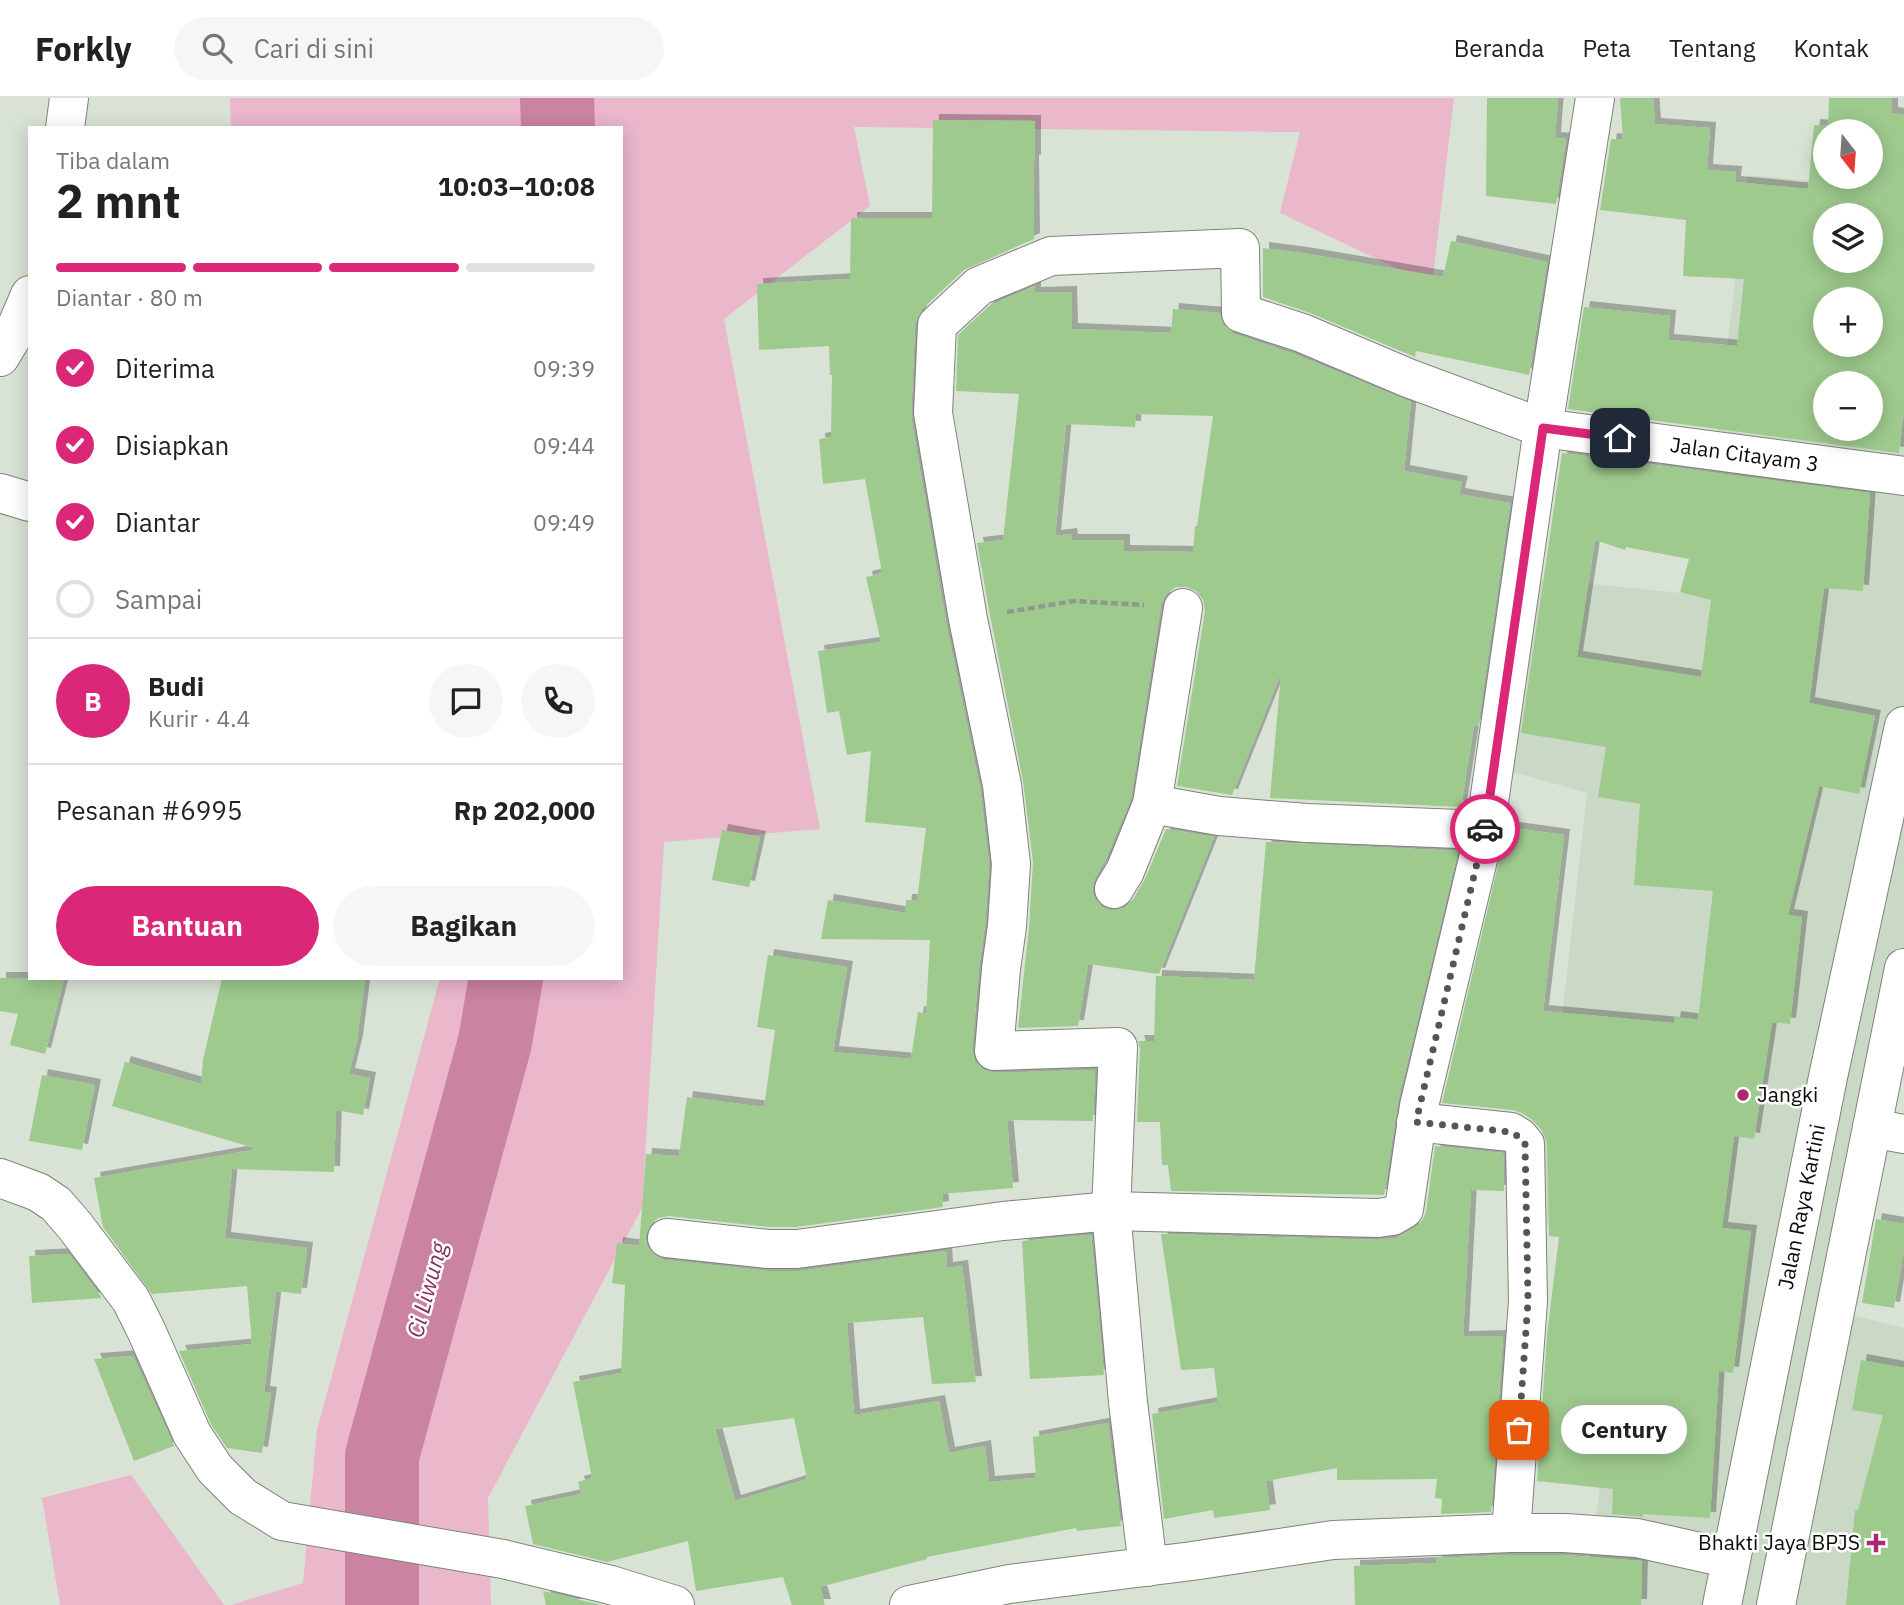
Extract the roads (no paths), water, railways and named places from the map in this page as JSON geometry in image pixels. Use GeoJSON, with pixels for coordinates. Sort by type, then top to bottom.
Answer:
{"type":"FeatureCollection","features":[{"type":"Feature","properties":{"kind":"street"},"geometry":{"type":"LineString","coordinates":[[65,126],[69,98]]}},
{"type":"Feature","properties":{"kind":"street"},"geometry":{"type":"LineString","coordinates":[[667,1238],[768,1250],[797,1249],[1003,1221],[1111,1210],[1378,1218],[1392,1216],[1404,1209],[1416,1122],[1485,830],[1543,428],[1595,98]]}},
{"type":"Feature","properties":{"kind":"street","name":"Jalan Citayam 3"},"geometry":{"type":"LineString","coordinates":[[1111,1210],[1118,1047],[994,1051],[1011,864],[1002,785],[968,619],[933,412],[937,325],[979,286],[1051,256],[1240,248],[1241,313],[1302,333],[1543,428],[1904,476]]}},
{"type":"Feature","properties":{"kind":"street"},"geometry":{"type":"LineString","coordinates":[[0,357],[28,300]]}},
{"type":"Feature","properties":{"kind":"street"},"geometry":{"type":"LineString","coordinates":[[0,493],[28,501]]}},
{"type":"Feature","properties":{"kind":"street"},"geometry":{"type":"LineString","coordinates":[[1114,889],[1125,871],[1152,804],[1183,607]]}},
{"type":"Feature","properties":{"kind":"street","name":"Jalan Raya Kartini"},"geometry":{"type":"LineString","coordinates":[[1722,1605],[1828,1077],[1904,726]]}},
{"type":"Feature","properties":{"kind":"street"},"geometry":{"type":"LineString","coordinates":[[1152,804],[1219,816],[1485,830]]}},
{"type":"Feature","properties":{"kind":"street"},"geometry":{"type":"LineString","coordinates":[[1776,1605],[1888,1131],[1904,968]]}},
{"type":"Feature","properties":{"kind":"street"},"geometry":{"type":"LineString","coordinates":[[1416,1122],[1511,1132],[1525,1143],[1528,1301],[1511,1533]]}},
{"type":"Feature","properties":{"kind":"street"},"geometry":{"type":"LineString","coordinates":[[0,1178],[38,1192],[55,1204],[75,1226],[131,1300],[192,1434],[215,1469],[243,1497],[282,1521],[503,1559],[613,1595],[675,1605]]}},
{"type":"Feature","properties":{"kind":"street"},"geometry":{"type":"LineString","coordinates":[[1111,1210],[1128,1402],[1148,1567]]}},
{"type":"Feature","properties":{"kind":"street"},"geometry":{"type":"LineString","coordinates":[[909,1605],[1009,1584],[1333,1540],[1565,1533],[1637,1538],[1731,1559]]}},
{"type":"Feature","properties":{"kind":"waterway","name":"Ci Liwung"},"geometry":{"type":"LineString","coordinates":[[557,98],[558,126]]}},
{"type":"Feature","properties":{"kind":"waterway","name":"Ci Liwung"},"geometry":{"type":"LineString","coordinates":[[382,1605],[382,1456],[495,1042],[506,980]]}},
{"type":"Feature","properties":{"kind":"place","name":"Jangki"},"geometry":{"type":"Point","coordinates":[1743,1095]}},
{"type":"Feature","properties":{"kind":"place","name":"Century"},"geometry":{"type":"Point","coordinates":[1519,1430]}},
{"type":"Feature","properties":{"kind":"place","name":"Bhakti Jaya BPJS"},"geometry":{"type":"Point","coordinates":[1876,1543]}}]}
